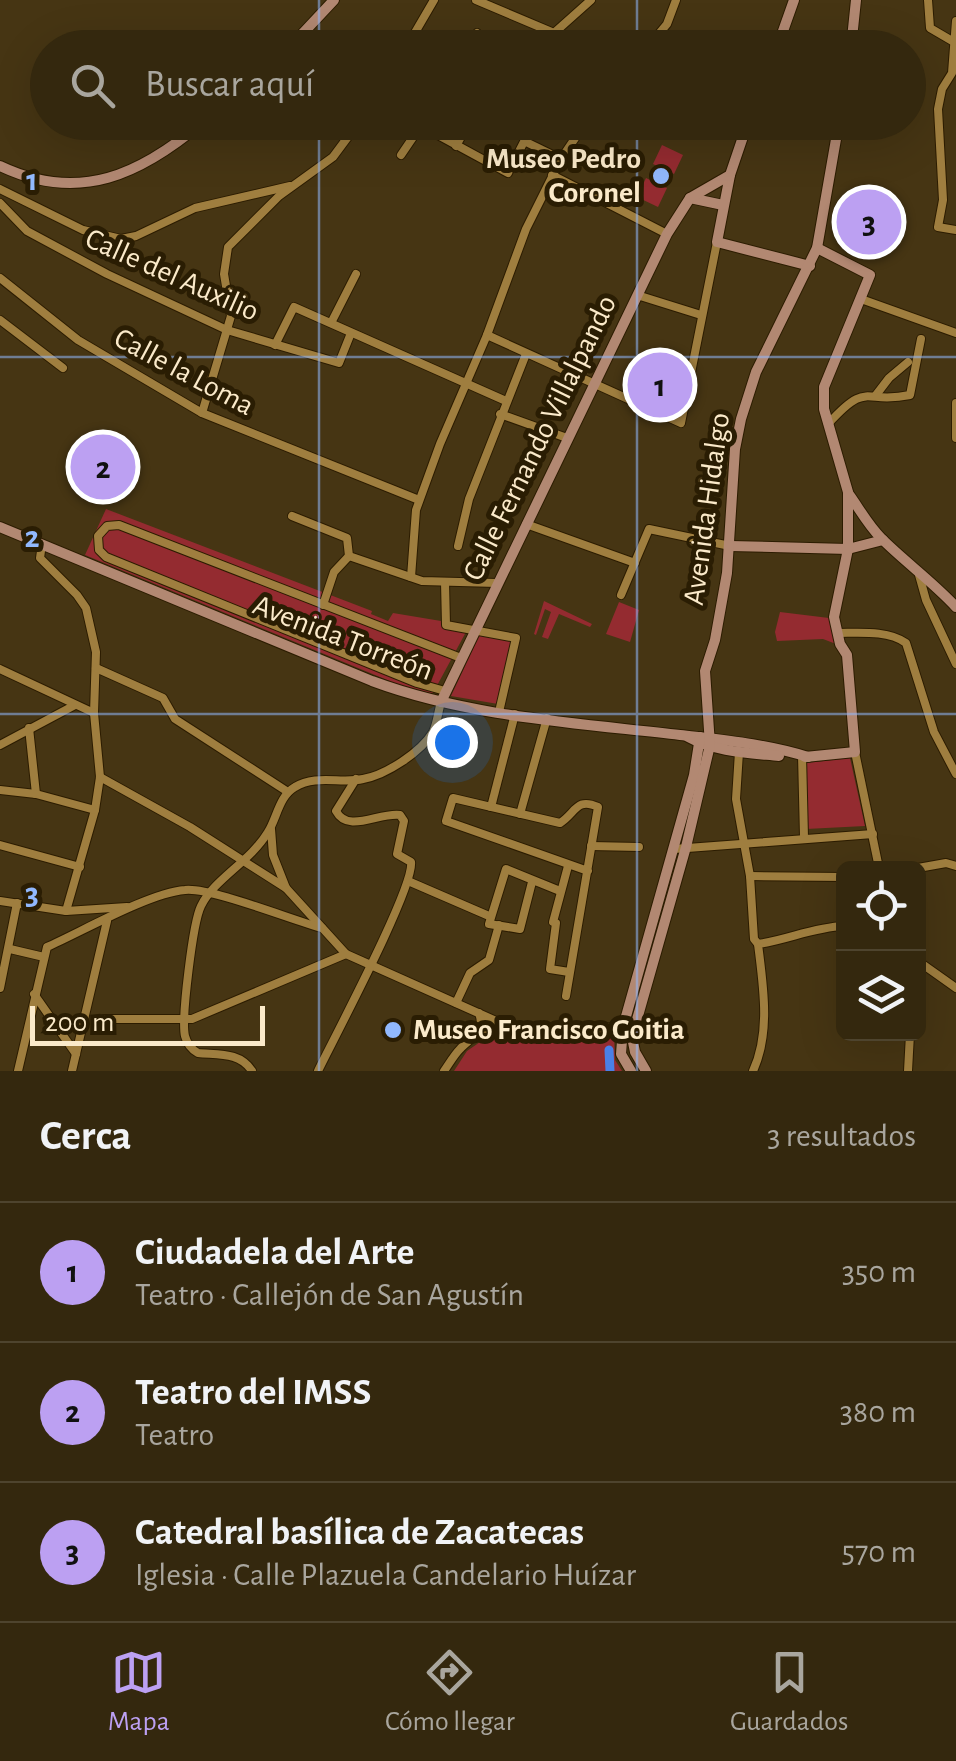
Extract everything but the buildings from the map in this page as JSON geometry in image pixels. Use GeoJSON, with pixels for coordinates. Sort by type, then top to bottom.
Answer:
{"type":"FeatureCollection","features":[{"type":"Feature","properties":{"kind":"street"},"geometry":{"type":"LineString","coordinates":[[305,30],[334,0]]}},
{"type":"Feature","properties":{"kind":"street"},"geometry":{"type":"LineString","coordinates":[[416,30],[434,0]]}},
{"type":"Feature","properties":{"kind":"street"},"geometry":{"type":"LineString","coordinates":[[476,0],[547,30]]}},
{"type":"Feature","properties":{"kind":"street"},"geometry":{"type":"LineString","coordinates":[[557,30],[591,0]]}},
{"type":"Feature","properties":{"kind":"street"},"geometry":{"type":"LineString","coordinates":[[663,30],[676,0]]}},
{"type":"Feature","properties":{"kind":"street"},"geometry":{"type":"LineString","coordinates":[[783,30],[794,0]]}},
{"type":"Feature","properties":{"kind":"street"},"geometry":{"type":"LineString","coordinates":[[853,30],[856,0]]}},
{"type":"Feature","properties":{"kind":"street"},"geometry":{"type":"LineString","coordinates":[[929,0],[930,28],[954,42]]}},
{"type":"Feature","properties":{"kind":"street"},"geometry":{"type":"LineString","coordinates":[[956,21],[954,73],[942,89],[938,109],[942,165],[938,227],[956,230]]}},
{"type":"Feature","properties":{"kind":"street"},"geometry":{"type":"LineString","coordinates":[[0,166],[25,176],[64,181],[121,176],[151,162],[180,140]]}},
{"type":"Feature","properties":{"kind":"street"},"geometry":{"type":"LineString","coordinates":[[0,189],[82,230],[121,239],[136,236],[194,208],[304,181],[333,157],[346,140]]}},
{"type":"Feature","properties":{"kind":"street"},"geometry":{"type":"LineString","coordinates":[[401,154],[409,140]]}},
{"type":"Feature","properties":{"kind":"street"},"geometry":{"type":"LineString","coordinates":[[445,140],[508,173],[526,142],[561,159]]}},
{"type":"Feature","properties":{"kind":"street"},"geometry":{"type":"LineString","coordinates":[[456,146],[459,140]]}},
{"type":"Feature","properties":{"kind":"street"},"geometry":{"type":"LineString","coordinates":[[410,578],[419,500],[526,229],[574,140]]}},
{"type":"Feature","properties":{"kind":"street"},"geometry":{"type":"LineString","coordinates":[[486,335],[681,423],[723,205],[742,140]]}},
{"type":"Feature","properties":{"kind":"street","name":"Avenida Hidalgo"},"geometry":{"type":"LineString","coordinates":[[629,1026],[680,848],[705,740],[704,670],[715,640],[730,546],[735,449],[741,419],[756,372],[817,248],[836,140]]}},
{"type":"Feature","properties":{"kind":"street"},"geometry":{"type":"LineString","coordinates":[[942,165],[956,166]]}},
{"type":"Feature","properties":{"kind":"street"},"geometry":{"type":"LineString","coordinates":[[552,175],[667,234]]}},
{"type":"Feature","properties":{"kind":"street"},"geometry":{"type":"LineString","coordinates":[[690,198],[730,175]]}},
{"type":"Feature","properties":{"kind":"street"},"geometry":{"type":"LineString","coordinates":[[202,413],[228,330],[224,274],[228,247],[294,185]]}},
{"type":"Feature","properties":{"kind":"street"},"geometry":{"type":"LineString","coordinates":[[690,198],[723,205]]}},
{"type":"Feature","properties":{"kind":"street","name":"Calle Fernando Villalpando"},"geometry":{"type":"LineString","coordinates":[[443,697],[566,438],[667,234],[690,198]]}},
{"type":"Feature","properties":{"kind":"street","name":"Calle del Auxilio"},"geometry":{"type":"LineString","coordinates":[[0,203],[26,232],[228,330],[339,364],[351,333]]}},
{"type":"Feature","properties":{"kind":"street"},"geometry":{"type":"LineString","coordinates":[[716,242],[810,266]]}},
{"type":"Feature","properties":{"kind":"street"},"geometry":{"type":"LineString","coordinates":[[817,248],[870,275],[827,374],[824,409],[848,492],[848,549],[834,617],[848,655],[855,752],[878,861]]}},
{"type":"Feature","properties":{"kind":"street"},"geometry":{"type":"LineString","coordinates":[[330,323],[356,274]]}},
{"type":"Feature","properties":{"kind":"street","name":"Calle la Loma"},"geometry":{"type":"LineString","coordinates":[[0,278],[78,340],[202,413],[419,500]]}},
{"type":"Feature","properties":{"kind":"street"},"geometry":{"type":"LineString","coordinates":[[637,295],[700,315]]}},
{"type":"Feature","properties":{"kind":"street"},"geometry":{"type":"LineString","coordinates":[[861,299],[956,333]]}},
{"type":"Feature","properties":{"kind":"street"},"geometry":{"type":"LineString","coordinates":[[275,344],[294,307],[506,400]]}},
{"type":"Feature","properties":{"kind":"street"},"geometry":{"type":"LineString","coordinates":[[0,320],[63,368]]}},
{"type":"Feature","properties":{"kind":"street"},"geometry":{"type":"LineString","coordinates":[[828,424],[848,403],[864,394],[910,395],[921,339]]}},
{"type":"Feature","properties":{"kind":"street"},"geometry":{"type":"LineString","coordinates":[[458,546],[469,499],[526,354]]}},
{"type":"Feature","properties":{"kind":"street"},"geometry":{"type":"LineString","coordinates":[[876,395],[908,362]]}},
{"type":"Feature","properties":{"kind":"street"},"geometry":{"type":"LineString","coordinates":[[956,403],[956,438]]}},
{"type":"Feature","properties":{"kind":"street"},"geometry":{"type":"LineString","coordinates":[[500,414],[566,438]]}},
{"type":"Feature","properties":{"kind":"street"},"geometry":{"type":"LineString","coordinates":[[848,492],[884,540],[919,575],[926,600],[956,664]]}},
{"type":"Feature","properties":{"kind":"street"},"geometry":{"type":"LineString","coordinates":[[292,516],[347,538],[349,556],[334,572],[323,604]]}},
{"type":"Feature","properties":{"kind":"street"},"geometry":{"type":"LineString","coordinates":[[526,524],[635,563]]}},
{"type":"Feature","properties":{"kind":"street"},"geometry":{"type":"LineString","coordinates":[[252,1071],[244,1059],[198,1054],[191,1049],[184,1032],[196,920],[209,894],[245,862],[270,829],[288,792],[312,780],[356,780],[382,771],[426,741],[435,729],[443,697],[106,557],[99,550],[98,536],[107,526],[118,526],[460,658]]}},
{"type":"Feature","properties":{"kind":"street","name":"Avenida Torreón"},"geometry":{"type":"LineString","coordinates":[[0,527],[372,681],[500,712],[705,740]]}},
{"type":"Feature","properties":{"kind":"street"},"geometry":{"type":"LineString","coordinates":[[621,595],[649,528],[730,546],[848,549],[884,540]]}},
{"type":"Feature","properties":{"kind":"street"},"geometry":{"type":"LineString","coordinates":[[42,544],[40,558],[86,608],[96,652],[94,713],[100,777],[95,810],[66,911]]}},
{"type":"Feature","properties":{"kind":"street"},"geometry":{"type":"LineString","coordinates":[[349,556],[410,578],[497,583]]}},
{"type":"Feature","properties":{"kind":"street"},"geometry":{"type":"LineString","coordinates":[[919,575],[934,582],[956,607]]}},
{"type":"Feature","properties":{"kind":"street"},"geometry":{"type":"LineString","coordinates":[[446,582],[446,625],[513,637],[517,641],[500,712]]}},
{"type":"Feature","properties":{"kind":"street"},"geometry":{"type":"LineString","coordinates":[[837,633],[876,634],[898,638],[906,644],[934,732],[956,774]]}},
{"type":"Feature","properties":{"kind":"street"},"geometry":{"type":"LineString","coordinates":[[96,668],[164,698],[172,712],[198,736],[288,792]]}},
{"type":"Feature","properties":{"kind":"street"},"geometry":{"type":"LineString","coordinates":[[2,672],[94,713]]}},
{"type":"Feature","properties":{"kind":"street"},"geometry":{"type":"LineString","coordinates":[[0,745],[76,705]]}},
{"type":"Feature","properties":{"kind":"street"},"geometry":{"type":"LineString","coordinates":[[491,807],[514,714]]}},
{"type":"Feature","properties":{"kind":"street"},"geometry":{"type":"LineString","coordinates":[[520,814],[547,718]]}},
{"type":"Feature","properties":{"kind":"street"},"geometry":{"type":"LineString","coordinates":[[29,728],[36,794]]}},
{"type":"Feature","properties":{"kind":"street"},"geometry":{"type":"LineString","coordinates":[[705,740],[739,752],[804,756],[855,752]]}},
{"type":"Feature","properties":{"kind":"street"},"geometry":{"type":"LineString","coordinates":[[705,740],[804,756]]}},
{"type":"Feature","properties":{"kind":"street"},"geometry":{"type":"LineString","coordinates":[[739,752],[736,799],[765,998],[760,1052],[752,1071]]}},
{"type":"Feature","properties":{"kind":"street"},"geometry":{"type":"LineString","coordinates":[[804,756],[804,837]]}},
{"type":"Feature","properties":{"kind":"street"},"geometry":{"type":"LineString","coordinates":[[100,777],[286,888],[346,954],[514,1029]]}},
{"type":"Feature","properties":{"kind":"street"},"geometry":{"type":"LineString","coordinates":[[318,1071],[408,882],[411,862],[397,854],[404,821],[400,816],[392,814],[354,822],[338,817],[336,811],[356,780]]}},
{"type":"Feature","properties":{"kind":"street"},"geometry":{"type":"LineString","coordinates":[[0,790],[36,794],[95,810]]}},
{"type":"Feature","properties":{"kind":"street"},"geometry":{"type":"LineString","coordinates":[[566,996],[569,972],[588,870],[598,807],[585,802],[576,805],[560,823],[453,798],[446,821],[588,870]]}},
{"type":"Feature","properties":{"kind":"street"},"geometry":{"type":"LineString","coordinates":[[270,829],[273,856],[286,888]]}},
{"type":"Feature","properties":{"kind":"street"},"geometry":{"type":"LineString","coordinates":[[680,848],[872,834]]}},
{"type":"Feature","properties":{"kind":"street"},"geometry":{"type":"LineString","coordinates":[[0,845],[80,867]]}},
{"type":"Feature","properties":{"kind":"street"},"geometry":{"type":"LineString","coordinates":[[591,846],[639,847]]}},
{"type":"Feature","properties":{"kind":"street"},"geometry":{"type":"LineString","coordinates":[[926,866],[946,862],[956,866]]}},
{"type":"Feature","properties":{"kind":"street"},"geometry":{"type":"LineString","coordinates":[[568,866],[553,922],[550,969],[569,972]]}},
{"type":"Feature","properties":{"kind":"street"},"geometry":{"type":"LineString","coordinates":[[532,882],[520,929],[489,924],[506,870],[560,891]]}},
{"type":"Feature","properties":{"kind":"street"},"geometry":{"type":"LineString","coordinates":[[750,876],[836,877]]}},
{"type":"Feature","properties":{"kind":"street"},"geometry":{"type":"LineString","coordinates":[[408,882],[489,916]]}},
{"type":"Feature","properties":{"kind":"street"},"geometry":{"type":"LineString","coordinates":[[18,1071],[47,947],[132,907],[183,890],[322,928]]}},
{"type":"Feature","properties":{"kind":"street"},"geometry":{"type":"LineString","coordinates":[[0,901],[66,911],[132,907]]}},
{"type":"Feature","properties":{"kind":"street"},"geometry":{"type":"LineString","coordinates":[[0,988],[17,903]]}},
{"type":"Feature","properties":{"kind":"street"},"geometry":{"type":"LineString","coordinates":[[72,1071],[107,921]]}},
{"type":"Feature","properties":{"kind":"street"},"geometry":{"type":"LineString","coordinates":[[456,1003],[470,972],[490,960],[499,925]]}},
{"type":"Feature","properties":{"kind":"street"},"geometry":{"type":"LineString","coordinates":[[758,944],[836,926]]}},
{"type":"Feature","properties":{"kind":"street"},"geometry":{"type":"LineString","coordinates":[[10,949],[44,957]]}},
{"type":"Feature","properties":{"kind":"street"},"geometry":{"type":"LineString","coordinates":[[104,1019],[192,1019],[346,954]]}},
{"type":"Feature","properties":{"kind":"street"},"geometry":{"type":"LineString","coordinates":[[926,967],[956,988]]}},
{"type":"Feature","properties":{"kind":"street"},"geometry":{"type":"LineString","coordinates":[[34,994],[76,1054]]}},
{"type":"Feature","properties":{"kind":"street"},"geometry":{"type":"LineString","coordinates":[[477,1036],[482,1020],[479,1013]]}},
{"type":"Feature","properties":{"kind":"street"},"geometry":{"type":"LineString","coordinates":[[444,1071],[462,1046],[477,1036],[514,1029],[629,1026]]}},
{"type":"Feature","properties":{"kind":"street"},"geometry":{"type":"LineString","coordinates":[[629,1026],[621,1054],[631,1071]]}},
{"type":"Feature","properties":{"kind":"street"},"geometry":{"type":"LineString","coordinates":[[629,1026],[632,1043],[646,1071]]}},
{"type":"Feature","properties":{"kind":"street"},"geometry":{"type":"LineString","coordinates":[[908,1071],[910,1041]]}},
{"type":"Feature","properties":{"kind":"shaded area"},"geometry":{"type":"Polygon","coordinates":[[[662,145],[683,155],[674,174],[653,164],[662,145]]]}},
{"type":"Feature","properties":{"kind":"shaded area"},"geometry":{"type":"Polygon","coordinates":[[[646,178],[667,188],[658,207],[637,197],[646,178]]]}},
{"type":"Feature","properties":{"kind":"shaded area"},"geometry":{"type":"Polygon","coordinates":[[[106,509],[372,611],[371,614],[388,621],[393,613],[441,621],[444,628],[466,632],[433,693],[421,694],[85,555],[106,509]]]}},
{"type":"Feature","properties":{"kind":"shaded area"},"geometry":{"type":"Polygon","coordinates":[[[544,601],[592,624],[590,627],[559,614],[548,639],[542,637],[551,612],[545,609],[536,635],[544,601]]]}},
{"type":"Feature","properties":{"kind":"shaded area"},"geometry":{"type":"Polygon","coordinates":[[[619,602],[639,610],[630,642],[606,634],[619,602]]]}},
{"type":"Feature","properties":{"kind":"shaded area"},"geometry":{"type":"Polygon","coordinates":[[[780,612],[829,618],[836,644],[823,639],[777,641],[780,612]]]}},
{"type":"Feature","properties":{"kind":"shaded area"},"geometry":{"type":"Polygon","coordinates":[[[480,634],[511,643],[498,704],[451,696],[480,634]]]}},
{"type":"Feature","properties":{"kind":"shaded area"},"geometry":{"type":"Polygon","coordinates":[[[850,758],[865,826],[806,829],[806,763],[850,758]]]}},
{"type":"Feature","properties":{"kind":"shaded area"},"geometry":{"type":"Polygon","coordinates":[[[614,1034],[615,1060],[622,1071],[454,1071],[467,1051],[483,1040],[614,1034]]]}},
{"type":"Feature","properties":{"kind":"waterway"},"geometry":{"type":"LineString","coordinates":[[609,1050],[610,1071]]}},
{"type":"Feature","properties":{"kind":"place","name":"Museo Pedro Coronel"},"geometry":{"type":"Point","coordinates":[661,176]}},
{"type":"Feature","properties":{"kind":"place","name":"Catedral basílica de Zacatecas"},"geometry":{"type":"Point","coordinates":[869,222]}},
{"type":"Feature","properties":{"kind":"place","name":"Ciudadela del Arte"},"geometry":{"type":"Point","coordinates":[660,385]}},
{"type":"Feature","properties":{"kind":"place","name":"Teatro del IMSS"},"geometry":{"type":"Point","coordinates":[103,467]}},
{"type":"Feature","properties":{"kind":"place","name":"Museo Francisco Goitia"},"geometry":{"type":"Point","coordinates":[393,1030]}}]}
